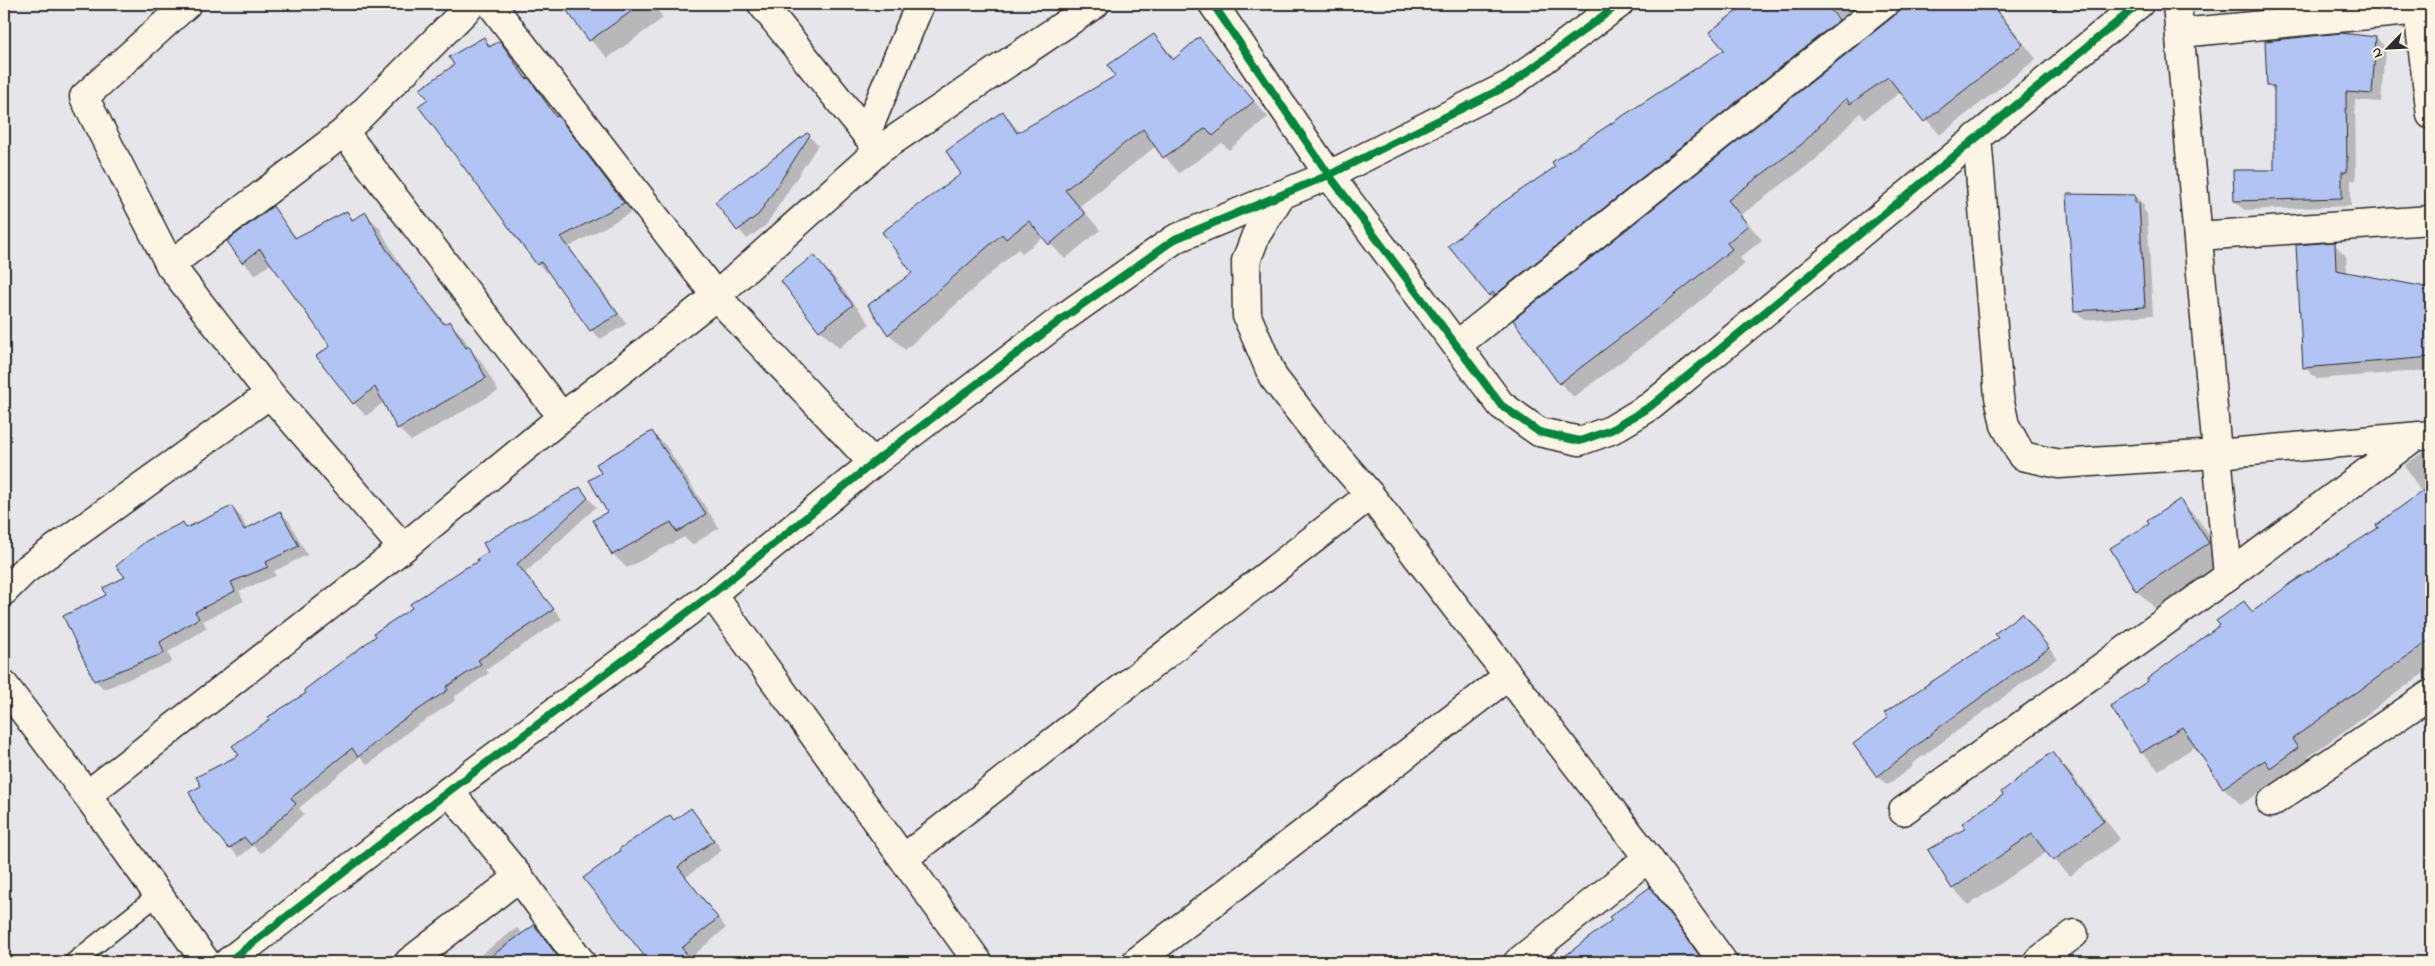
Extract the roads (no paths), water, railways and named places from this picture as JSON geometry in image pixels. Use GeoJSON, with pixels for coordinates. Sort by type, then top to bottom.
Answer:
{"type":"FeatureCollection","features":[{"type":"Feature","properties":{"kind":"street"},"geometry":{"type":"LineString","coordinates":[[187,4],[84,97],[170,265],[270,394],[403,548]]}},
{"type":"Feature","properties":{"kind":"street"},"geometry":{"type":"LineString","coordinates":[[170,265],[344,132],[472,4]]}},
{"type":"Feature","properties":{"kind":"street"},"geometry":{"type":"LineString","coordinates":[[491,4],[716,296],[873,463]]}},
{"type":"Feature","properties":{"kind":"street"},"geometry":{"type":"LineString","coordinates":[[762,4],[873,142]]}},
{"type":"Feature","properties":{"kind":"street"},"geometry":{"type":"LineString","coordinates":[[873,142],[920,4]]}},
{"type":"Feature","properties":{"kind":"street"},"geometry":{"type":"LineString","coordinates":[[87,795],[403,548],[562,417],[716,296],[873,142],[1095,4]]}},
{"type":"Feature","properties":{"kind":"street"},"geometry":{"type":"LineString","coordinates":[[1213,4],[1329,175],[1501,405],[1540,432],[1580,441],[1611,430],[1650,406],[2139,4]]}},
{"type":"Feature","properties":{"kind":"street"},"geometry":{"type":"LineString","coordinates":[[228,962],[449,791],[712,594],[873,463],[1066,316],[1175,239],[1329,175],[1511,84],[1619,4]]}},
{"type":"Feature","properties":{"kind":"street"},"geometry":{"type":"LineString","coordinates":[[1457,345],[1884,4]]}},
{"type":"Feature","properties":{"kind":"street"},"geometry":{"type":"LineString","coordinates":[[2177,4],[2228,576]]}},
{"type":"Feature","properties":{"kind":"street"},"geometry":{"type":"LineString","coordinates":[[2180,33],[2422,8],[2431,115]]}},
{"type":"Feature","properties":{"kind":"street"},"geometry":{"type":"LineString","coordinates":[[344,132],[562,417]]}},
{"type":"Feature","properties":{"kind":"street"},"geometry":{"type":"LineString","coordinates":[[1977,137],[1999,397],[2005,426],[2022,456],[2059,464],[2218,454],[2423,436]]}},
{"type":"Feature","properties":{"kind":"street"},"geometry":{"type":"LineString","coordinates":[[1281,195],[1256,235],[1246,261],[1247,316],[1273,377],[1319,436],[1370,494],[1648,858],[1723,962]]}},
{"type":"Feature","properties":{"kind":"street"},"geometry":{"type":"LineString","coordinates":[[2198,236],[2431,220]]}},
{"type":"Feature","properties":{"kind":"street"},"geometry":{"type":"LineString","coordinates":[[4,591],[24,571],[270,394]]}},
{"type":"Feature","properties":{"kind":"street"},"geometry":{"type":"LineString","coordinates":[[1903,811],[2423,436]]}},
{"type":"Feature","properties":{"kind":"street"},"geometry":{"type":"LineString","coordinates":[[904,858],[1370,494]]}},
{"type":"Feature","properties":{"kind":"street"},"geometry":{"type":"LineString","coordinates":[[712,594],[978,962]]}},
{"type":"Feature","properties":{"kind":"street"},"geometry":{"type":"LineString","coordinates":[[1136,962],[1508,676]]}},
{"type":"Feature","properties":{"kind":"street"},"geometry":{"type":"LineString","coordinates":[[4,685],[87,795],[206,962]]}},
{"type":"Feature","properties":{"kind":"street"},"geometry":{"type":"LineString","coordinates":[[2270,803],[2431,694]]}},
{"type":"Feature","properties":{"kind":"street"},"geometry":{"type":"LineString","coordinates":[[449,791],[519,877],[581,962]]}},
{"type":"Feature","properties":{"kind":"street"},"geometry":{"type":"LineString","coordinates":[[1518,962],[1648,858]]}},
{"type":"Feature","properties":{"kind":"street"},"geometry":{"type":"LineString","coordinates":[[409,962],[519,877]]}},
{"type":"Feature","properties":{"kind":"street"},"geometry":{"type":"LineString","coordinates":[[2037,962],[2074,934]]}},
{"type":"Feature","properties":{"kind":"lane"},"geometry":{"type":"LineString","coordinates":[[74,962],[158,895]]}}]}
